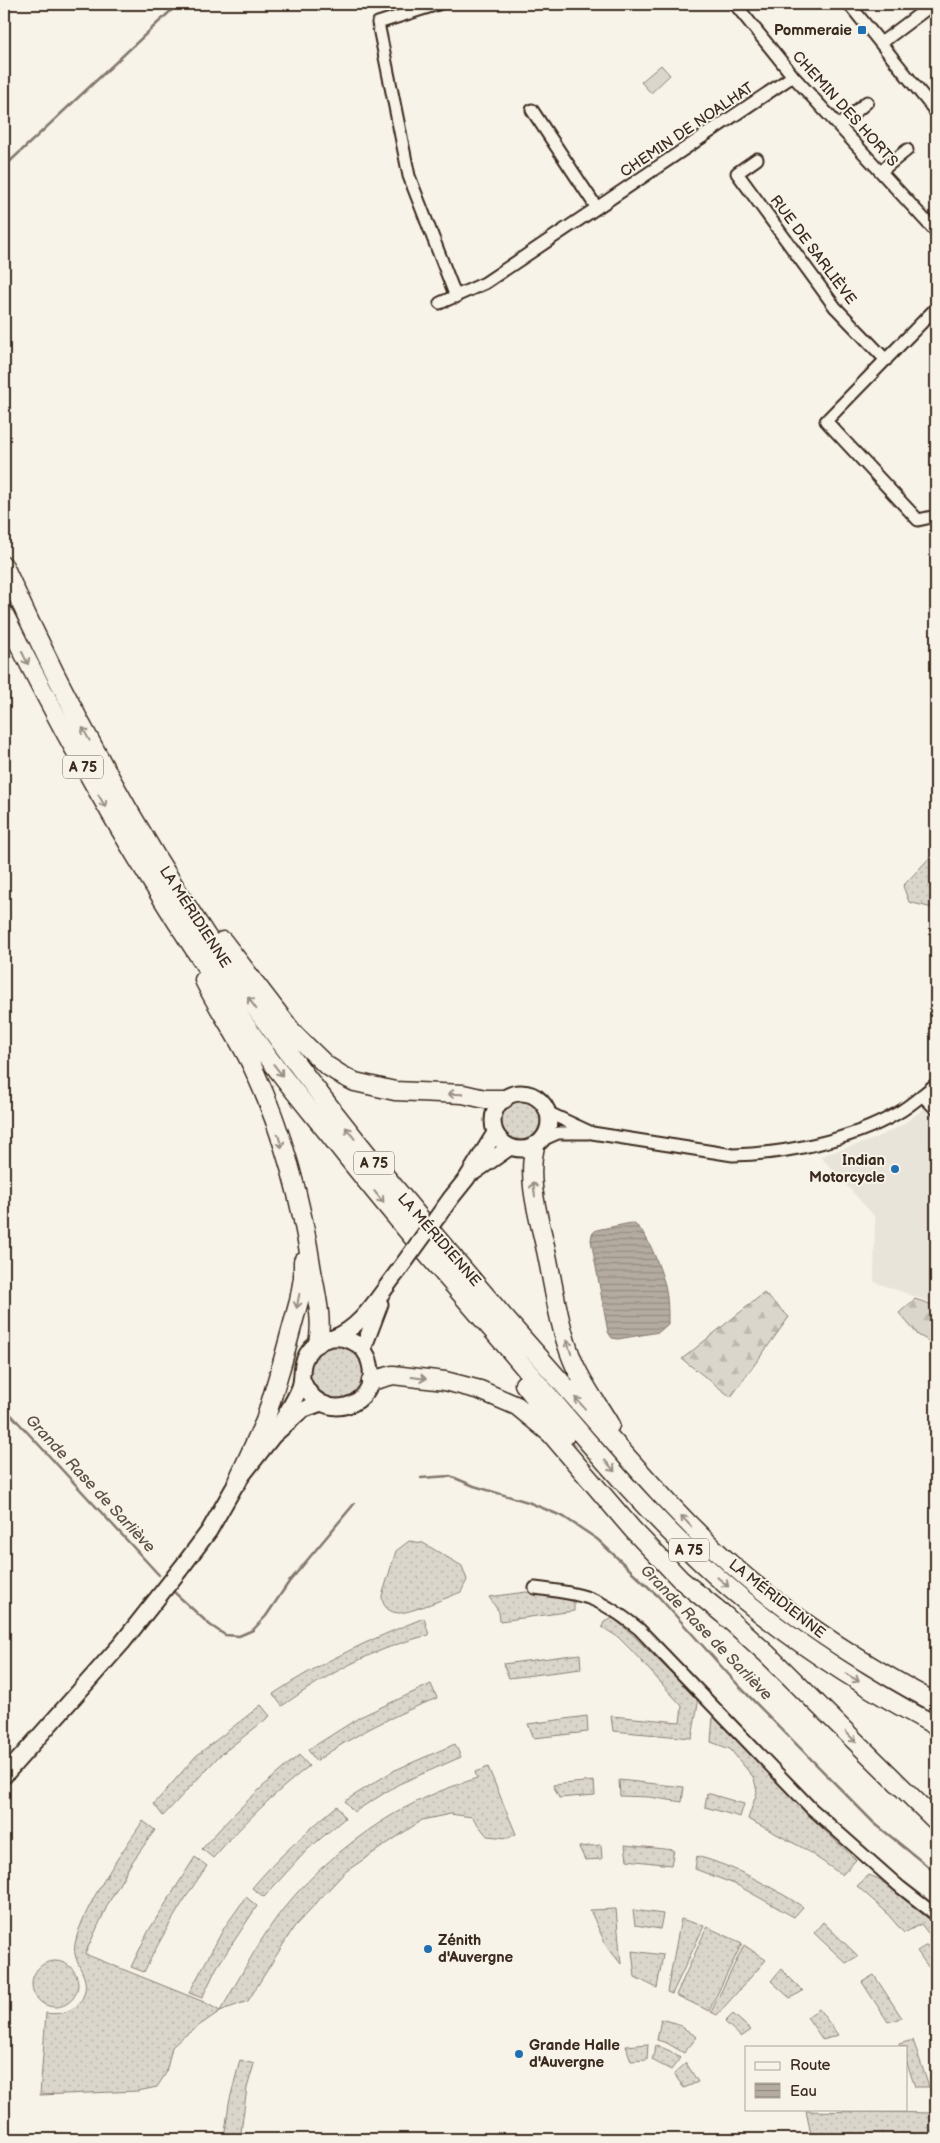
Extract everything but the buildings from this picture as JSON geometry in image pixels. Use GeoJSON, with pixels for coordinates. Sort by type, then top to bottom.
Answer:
{"type":"FeatureCollection","features":[{"type":"Feature","properties":{"kind":"highway","name":"LA MÉRIDIENNE"},"geometry":{"type":"LineString","coordinates":[[4,566],[63,690],[98,757],[176,889],[218,954],[328,1106],[416,1214],[647,1479],[698,1534],[765,1594],[810,1627],[855,1657],[936,1703]]}},
{"type":"Feature","properties":{"kind":"highway","name":"LA MÉRIDIENNE"},"geometry":{"type":"LineString","coordinates":[[4,614],[41,691],[83,767],[171,915],[271,1061],[410,1235],[655,1516],[717,1577],[775,1625],[832,1665],[898,1706],[936,1726]]}},
{"type":"Feature","properties":{"kind":"highway"},"geometry":{"type":"LineString","coordinates":[[137,821],[226,945],[294,1034],[326,1065],[355,1082],[372,1087],[395,1091],[463,1094],[485,1099],[504,1099]]}},
{"type":"Feature","properties":{"kind":"highway"},"geometry":{"type":"LineString","coordinates":[[171,915],[215,1003],[254,1069],[272,1113],[294,1183],[307,1239],[317,1300],[320,1333],[325,1340]]}},
{"type":"Feature","properties":{"kind":"highway"},"geometry":{"type":"LineString","coordinates":[[539,1143],[532,1168],[533,1190],[562,1327],[572,1359],[587,1390],[647,1479]]}},
{"type":"Feature","properties":{"kind":"highway"},"geometry":{"type":"LineString","coordinates":[[237,1482],[265,1421],[294,1325],[299,1301],[303,1278],[303,1257],[294,1183]]}},
{"type":"Feature","properties":{"kind":"highway"},"geometry":{"type":"LineString","coordinates":[[486,1323],[504,1359],[556,1424],[645,1530],[688,1574],[723,1614]]}},
{"type":"Feature","properties":{"kind":"highway"},"geometry":{"type":"LineString","coordinates":[[371,1381],[393,1375],[445,1381],[480,1390],[518,1406],[550,1433],[633,1530],[681,1580],[723,1614],[767,1654],[936,1821]]}},
{"type":"Feature","properties":{"kind":"main road"},"geometry":{"type":"LineString","coordinates":[[512,1094],[530,1094],[539,1099],[549,1113],[550,1124],[539,1143],[526,1149],[510,1147],[501,1141],[495,1133],[493,1114],[504,1099],[512,1094]]}},
{"type":"Feature","properties":{"kind":"main road"},"geometry":{"type":"LineString","coordinates":[[4,1776],[122,1643],[209,1530],[237,1482],[273,1436],[299,1389],[302,1368],[310,1350],[325,1340],[346,1333],[355,1326],[467,1178],[495,1133]]}},
{"type":"Feature","properties":{"kind":"main road"},"geometry":{"type":"LineString","coordinates":[[467,1178],[510,1147]]}},
{"type":"Feature","properties":{"kind":"main road"},"geometry":{"type":"LineString","coordinates":[[363,1349],[381,1301],[396,1274]]}},
{"type":"Feature","properties":{"kind":"main road"},"geometry":{"type":"LineString","coordinates":[[302,1378],[312,1397],[321,1403],[339,1407],[350,1405],[360,1399],[371,1381],[370,1364],[363,1349],[354,1342],[344,1338],[325,1340]]}},
{"type":"Feature","properties":{"kind":"main road"},"geometry":{"type":"LineString","coordinates":[[273,1436],[302,1410],[321,1403]]}},
{"type":"Feature","properties":{"kind":"street"},"geometry":{"type":"LineString","coordinates":[[438,4],[421,6],[378,24],[409,176],[456,297]]}},
{"type":"Feature","properties":{"kind":"street","name":"CHEMIN DES HORTS"},"geometry":{"type":"LineString","coordinates":[[736,4],[793,76],[936,232]]}},
{"type":"Feature","properties":{"kind":"street"},"geometry":{"type":"LineString","coordinates":[[849,4],[936,112]]}},
{"type":"Feature","properties":{"kind":"street"},"geometry":{"type":"LineString","coordinates":[[881,43],[932,4]]}},
{"type":"Feature","properties":{"kind":"street","name":"CHEMIN DE NOALHAT"},"geometry":{"type":"LineString","coordinates":[[440,302],[456,297],[485,283],[793,76]]}},
{"type":"Feature","properties":{"kind":"street"},"geometry":{"type":"LineString","coordinates":[[839,126],[867,102]]}},
{"type":"Feature","properties":{"kind":"street"},"geometry":{"type":"LineString","coordinates":[[532,110],[597,208]]}},
{"type":"Feature","properties":{"kind":"street"},"geometry":{"type":"LineString","coordinates":[[881,171],[907,150]]}},
{"type":"Feature","properties":{"kind":"street","name":"RUE DE SARLIÈVE"},"geometry":{"type":"LineString","coordinates":[[757,159],[737,173],[835,307],[886,360]]}},
{"type":"Feature","properties":{"kind":"street"},"geometry":{"type":"LineString","coordinates":[[936,308],[826,421],[918,520],[936,516]]}},
{"type":"Feature","properties":{"kind":"street"},"geometry":{"type":"LineString","coordinates":[[539,1143],[558,1133],[592,1132],[733,1155],[754,1155],[807,1145],[862,1130],[898,1114],[936,1084]]}},
{"type":"Feature","properties":{"kind":"street"},"geometry":{"type":"LineString","coordinates":[[922,1095],[936,1109]]}},
{"type":"Feature","properties":{"kind":"street"},"geometry":{"type":"LineString","coordinates":[[549,1113],[592,1132]]}},
{"type":"Feature","properties":{"kind":"street"},"geometry":{"type":"LineString","coordinates":[[535,1588],[576,1592],[598,1600],[632,1623],[811,1808],[936,1916]]}},
{"type":"Feature","properties":{"kind":"shaded area"},"geometry":{"type":"Polygon","coordinates":[[[926,1107],[936,1118],[936,1304],[874,1282],[875,1217],[820,1156],[869,1141],[899,1127],[926,1107]]]}},
{"type":"Feature","properties":{"kind":"green space"},"geometry":{"type":"Polygon","coordinates":[[[661,65],[670,75],[651,93],[641,82],[661,65]]]}},
{"type":"Feature","properties":{"kind":"green space"},"geometry":{"type":"Polygon","coordinates":[[[936,851],[936,909],[909,902],[903,886],[936,851]]]}},
{"type":"Feature","properties":{"kind":"green space"},"geometry":{"type":"Polygon","coordinates":[[[524,1100],[531,1103],[537,1109],[540,1120],[539,1128],[531,1137],[524,1140],[516,1140],[509,1137],[501,1128],[500,1116],[503,1109],[512,1101],[524,1100]]]}},
{"type":"Feature","properties":{"kind":"green space"},"geometry":{"type":"Polygon","coordinates":[[[764,1293],[789,1317],[731,1397],[682,1359],[764,1293]]]}},
{"type":"Feature","properties":{"kind":"green space"},"geometry":{"type":"Polygon","coordinates":[[[915,1299],[936,1306],[936,1345],[918,1335],[899,1313],[915,1299]]]}},
{"type":"Feature","properties":{"kind":"green space"},"geometry":{"type":"Polygon","coordinates":[[[336,1346],[356,1354],[364,1374],[356,1394],[336,1402],[316,1394],[308,1374],[316,1354],[336,1346]]]}},
{"type":"Feature","properties":{"kind":"green space"},"geometry":{"type":"Polygon","coordinates":[[[409,1541],[423,1543],[462,1566],[467,1580],[461,1592],[413,1610],[396,1613],[387,1608],[383,1603],[382,1596],[396,1551],[409,1541]]]}},
{"type":"Feature","properties":{"kind":"green space"},"geometry":{"type":"Polygon","coordinates":[[[526,1592],[571,1599],[574,1602],[574,1611],[500,1621],[499,1612],[489,1597],[526,1592]]]}},
{"type":"Feature","properties":{"kind":"green space"},"geometry":{"type":"Polygon","coordinates":[[[424,1618],[429,1635],[409,1640],[352,1663],[316,1683],[282,1706],[273,1694],[291,1682],[347,1652],[424,1618]]]}},
{"type":"Feature","properties":{"kind":"green space"},"geometry":{"type":"Polygon","coordinates":[[[613,1618],[634,1636],[696,1698],[698,1703],[692,1738],[613,1731],[611,1716],[680,1722],[682,1706],[618,1637],[602,1627],[604,1622],[613,1618]]]}},
{"type":"Feature","properties":{"kind":"green space"},"geometry":{"type":"Polygon","coordinates":[[[580,1654],[581,1669],[509,1678],[503,1664],[580,1654]]]}},
{"type":"Feature","properties":{"kind":"green space"},"geometry":{"type":"Polygon","coordinates":[[[431,1684],[437,1698],[375,1726],[316,1761],[308,1750],[360,1717],[431,1684]]]}},
{"type":"Feature","properties":{"kind":"green space"},"geometry":{"type":"Polygon","coordinates":[[[261,1705],[270,1716],[219,1756],[163,1816],[154,1804],[196,1756],[261,1705]]]}},
{"type":"Feature","properties":{"kind":"green space"},"geometry":{"type":"Polygon","coordinates":[[[587,1716],[588,1732],[534,1738],[528,1724],[587,1716]]]}},
{"type":"Feature","properties":{"kind":"green space"},"geometry":{"type":"Polygon","coordinates":[[[713,1716],[823,1829],[856,1860],[842,1875],[803,1848],[748,1819],[757,1792],[754,1778],[730,1749],[711,1742],[713,1716]]]}},
{"type":"Feature","properties":{"kind":"green space"},"geometry":{"type":"Polygon","coordinates":[[[455,1744],[461,1757],[399,1784],[354,1812],[345,1801],[393,1771],[455,1744]]]}},
{"type":"Feature","properties":{"kind":"green space"},"geometry":{"type":"Polygon","coordinates":[[[299,1755],[309,1766],[259,1810],[213,1858],[202,1849],[225,1823],[299,1755]]]}},
{"type":"Feature","properties":{"kind":"green space"},"geometry":{"type":"Polygon","coordinates":[[[488,1767],[516,1834],[508,1838],[487,1836],[472,1817],[450,1814],[422,1820],[345,1872],[294,1927],[248,2001],[220,2011],[269,1928],[308,1881],[326,1864],[385,1819],[433,1794],[477,1778],[475,1772],[488,1767]]]}},
{"type":"Feature","properties":{"kind":"green space"},"geometry":{"type":"Polygon","coordinates":[[[619,1780],[684,1787],[682,1802],[649,1797],[620,1796],[619,1780]]]}},
{"type":"Feature","properties":{"kind":"green space"},"geometry":{"type":"Polygon","coordinates":[[[594,1781],[595,1795],[559,1798],[553,1785],[594,1781]]]}},
{"type":"Feature","properties":{"kind":"green space"},"geometry":{"type":"Polygon","coordinates":[[[707,1793],[744,1804],[740,1817],[705,1807],[707,1793]]]}},
{"type":"Feature","properties":{"kind":"green space"},"geometry":{"type":"Polygon","coordinates":[[[337,1806],[345,1818],[307,1850],[264,1897],[252,1888],[293,1845],[337,1806]]]}},
{"type":"Feature","properties":{"kind":"green space"},"geometry":{"type":"Polygon","coordinates":[[[143,1821],[155,1830],[130,1865],[108,1904],[85,1954],[204,2002],[220,2011],[172,2047],[166,2073],[157,2087],[138,2091],[40,2095],[46,2013],[66,2012],[75,2007],[82,1999],[85,1991],[84,1977],[75,1951],[79,1930],[94,1897],[143,1821]]]}},
{"type":"Feature","properties":{"kind":"green space"},"geometry":{"type":"Polygon","coordinates":[[[601,1845],[602,1859],[585,1860],[579,1847],[601,1845]]]}},
{"type":"Feature","properties":{"kind":"green space"},"geometry":{"type":"Polygon","coordinates":[[[625,1845],[674,1850],[671,1865],[627,1860],[625,1845]]]}},
{"type":"Feature","properties":{"kind":"green space"},"geometry":{"type":"Polygon","coordinates":[[[697,1856],[752,1877],[803,1907],[794,1917],[737,1885],[695,1869],[697,1856]]]}},
{"type":"Feature","properties":{"kind":"green space"},"geometry":{"type":"Polygon","coordinates":[[[195,1857],[207,1866],[173,1918],[144,1972],[131,1967],[149,1930],[195,1857]]]}},
{"type":"Feature","properties":{"kind":"green space"},"geometry":{"type":"Polygon","coordinates":[[[869,1875],[879,1879],[936,1925],[936,1940],[921,1924],[904,1933],[884,1910],[857,1886],[869,1875]]]}},
{"type":"Feature","properties":{"kind":"green space"},"geometry":{"type":"Polygon","coordinates":[[[246,1897],[257,1906],[217,1967],[202,1998],[189,1993],[224,1928],[246,1897]]]}},
{"type":"Feature","properties":{"kind":"green space"},"geometry":{"type":"Polygon","coordinates":[[[616,1909],[621,1964],[606,1945],[590,1910],[616,1909]]]}},
{"type":"Feature","properties":{"kind":"green space"},"geometry":{"type":"Polygon","coordinates":[[[633,1910],[663,1914],[660,1929],[635,1925],[633,1910]]]}},
{"type":"Feature","properties":{"kind":"green space"},"geometry":{"type":"Polygon","coordinates":[[[681,1919],[704,1926],[672,1994],[667,1992],[681,1919]]]}},
{"type":"Feature","properties":{"kind":"green space"},"geometry":{"type":"Polygon","coordinates":[[[823,1922],[858,1956],[846,1963],[814,1933],[823,1922]]]}},
{"type":"Feature","properties":{"kind":"green space"},"geometry":{"type":"Polygon","coordinates":[[[707,1927],[742,1943],[709,2011],[676,1995],[707,1927]]]}},
{"type":"Feature","properties":{"kind":"green space"},"geometry":{"type":"Polygon","coordinates":[[[744,1945],[766,1960],[717,2015],[711,2012],[744,1945]]]}},
{"type":"Feature","properties":{"kind":"green space"},"geometry":{"type":"Polygon","coordinates":[[[927,1945],[936,1954],[936,1978],[917,1951],[927,1945]]]}},
{"type":"Feature","properties":{"kind":"green space"},"geometry":{"type":"Polygon","coordinates":[[[632,1951],[663,1955],[657,1988],[635,1977],[632,1951]]]}},
{"type":"Feature","properties":{"kind":"green space"},"geometry":{"type":"Polygon","coordinates":[[[60,1961],[64,1962],[74,1971],[77,1975],[77,1993],[68,2003],[60,2007],[50,2007],[42,2003],[33,1993],[32,1979],[36,1971],[46,1962],[60,1961]]]}},
{"type":"Feature","properties":{"kind":"green space"},"geometry":{"type":"Polygon","coordinates":[[[781,1969],[803,1991],[790,1998],[771,1981],[781,1969]]]}},
{"type":"Feature","properties":{"kind":"green space"},"geometry":{"type":"Polygon","coordinates":[[[874,1975],[902,2018],[888,2022],[862,1982],[874,1975]]]}},
{"type":"Feature","properties":{"kind":"green space"},"geometry":{"type":"Polygon","coordinates":[[[819,2009],[838,2035],[823,2040],[807,2017],[819,2009]]]}},
{"type":"Feature","properties":{"kind":"green space"},"geometry":{"type":"Polygon","coordinates":[[[733,2014],[751,2030],[741,2037],[725,2022],[733,2014]]]}},
{"type":"Feature","properties":{"kind":"green space"},"geometry":{"type":"Polygon","coordinates":[[[661,2019],[676,2023],[697,2037],[684,2053],[667,2043],[657,2040],[661,2019]]]}},
{"type":"Feature","properties":{"kind":"green space"},"geometry":{"type":"Polygon","coordinates":[[[913,2040],[929,2087],[915,2087],[908,2066],[908,2046],[900,2046],[899,2044],[913,2040]]]}},
{"type":"Feature","properties":{"kind":"green space"},"geometry":{"type":"Polygon","coordinates":[[[648,2044],[647,2060],[631,2061],[626,2046],[648,2044]]]}},
{"type":"Feature","properties":{"kind":"green space"},"geometry":{"type":"Polygon","coordinates":[[[656,2045],[680,2058],[671,2070],[652,2060],[656,2045]]]}},
{"type":"Feature","properties":{"kind":"green space"},"geometry":{"type":"Polygon","coordinates":[[[240,2060],[254,2064],[247,2088],[240,2139],[224,2139],[229,2103],[240,2060]]]}},
{"type":"Feature","properties":{"kind":"green space"},"geometry":{"type":"Polygon","coordinates":[[[686,2063],[698,2082],[684,2088],[674,2074],[686,2063]]]}},
{"type":"Feature","properties":{"kind":"green space"},"geometry":{"type":"Polygon","coordinates":[[[806,2111],[936,2113],[936,2139],[812,2139],[806,2111]]]}},
{"type":"Feature","properties":{"kind":"water"},"geometry":{"type":"Polygon","coordinates":[[[631,1223],[637,1226],[647,1240],[660,1270],[667,1295],[668,1324],[659,1332],[618,1339],[612,1338],[608,1332],[591,1240],[592,1234],[596,1230],[631,1223]]]}},
{"type":"Feature","properties":{"kind":"waterway"},"geometry":{"type":"LineString","coordinates":[[4,167],[178,4]]}},
{"type":"Feature","properties":{"kind":"waterway","name":"Grande Rase de Sarliève"},"geometry":{"type":"LineString","coordinates":[[4,1407],[159,1575]]}},
{"type":"Feature","properties":{"kind":"waterway","name":"Grande Rase de Sarliève"},"geometry":{"type":"LineString","coordinates":[[421,1478],[450,1476],[474,1486],[528,1502],[564,1517],[597,1539],[658,1596],[739,1686],[874,1823],[936,1873]]}},
{"type":"Feature","properties":{"kind":"waterway","name":"Grande Rase de Sarliève"},"geometry":{"type":"LineString","coordinates":[[174,1592],[210,1625],[225,1635],[239,1636],[253,1630],[266,1616],[289,1582],[354,1504]]}},
{"type":"Feature","properties":{"kind":"place","name":"Pommeraie"},"geometry":{"type":"Point","coordinates":[862,30]}},
{"type":"Feature","properties":{"kind":"place","name":"Indian Motorcycle"},"geometry":{"type":"Point","coordinates":[895,1169]}},
{"type":"Feature","properties":{"kind":"place","name":"Zénith d'Auvergne"},"geometry":{"type":"Point","coordinates":[428,1949]}},
{"type":"Feature","properties":{"kind":"place","name":"Grande Halle d'Auvergne"},"geometry":{"type":"Point","coordinates":[519,2054]}}]}
